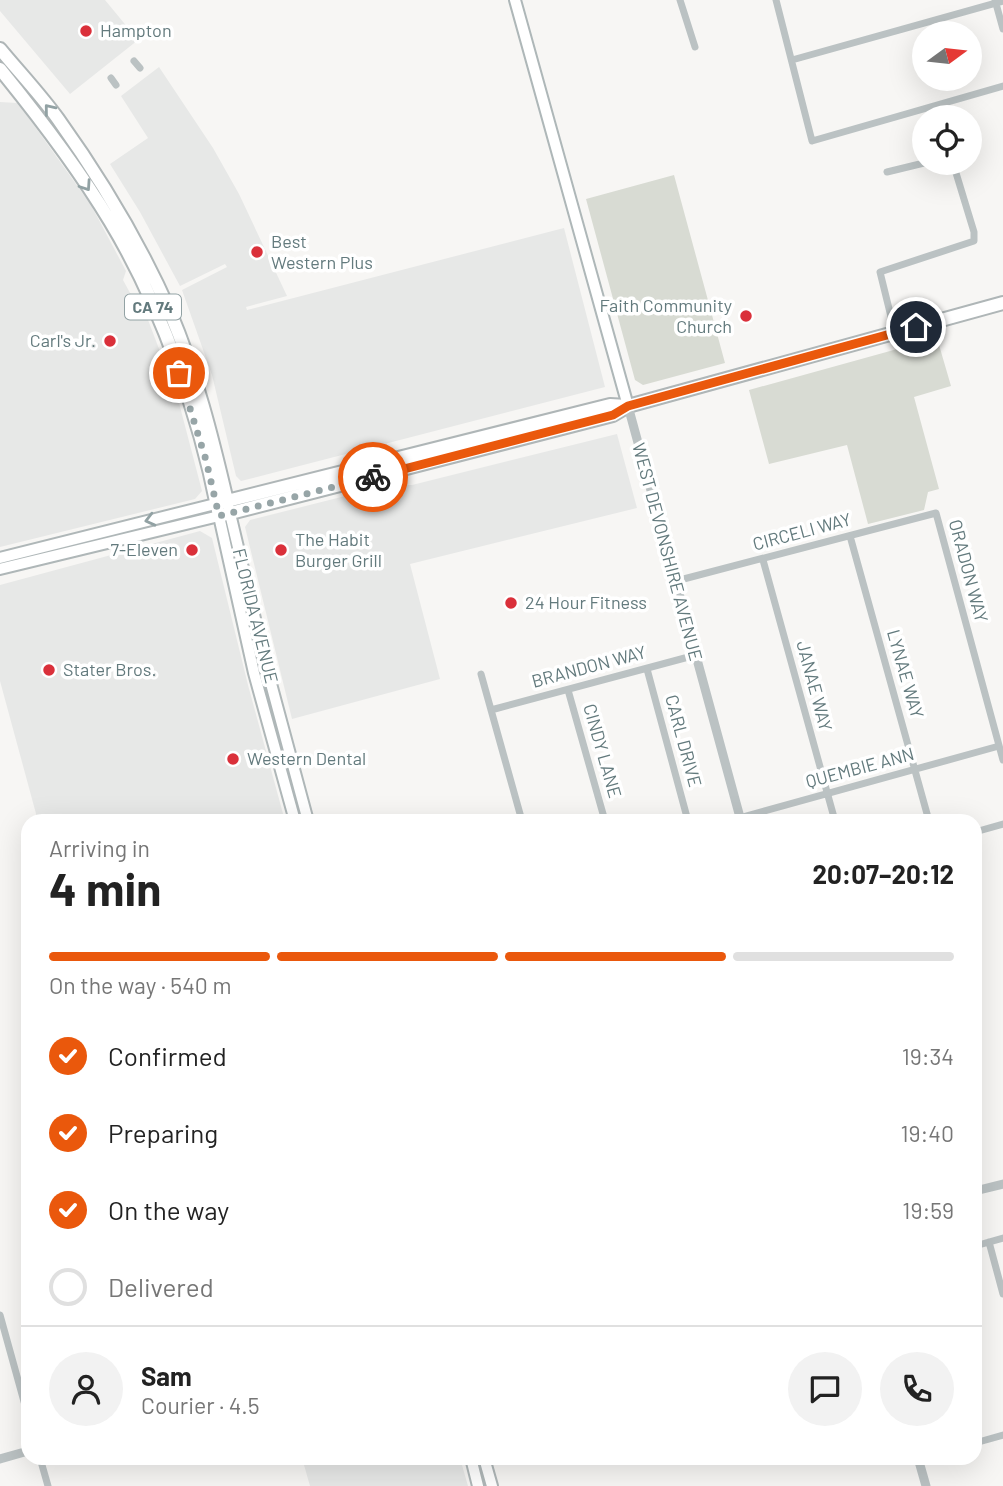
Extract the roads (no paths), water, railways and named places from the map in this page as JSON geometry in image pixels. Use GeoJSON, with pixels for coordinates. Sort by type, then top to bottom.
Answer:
{"type":"FeatureCollection","features":[{"type":"Feature","properties":{"kind":"highway","name":"FLORIDA AVENUE"},"geometry":{"type":"LineString","coordinates":[[0,49],[57,117],[131,232],[183,346],[206,416],[223,508]]}},
{"type":"Feature","properties":{"kind":"highway","name":"FLORIDA AVENUE"},"geometry":{"type":"LineString","coordinates":[[0,69],[48,130],[110,221],[166,337],[223,508]]}},
{"type":"Feature","properties":{"kind":"highway"},"geometry":{"type":"LineString","coordinates":[[100,207],[117,223],[154,293],[160,292]]}},
{"type":"Feature","properties":{"kind":"highway"},"geometry":{"type":"LineString","coordinates":[[223,508],[324,490],[613,415],[628,406],[1003,303]]}},
{"type":"Feature","properties":{"kind":"highway"},"geometry":{"type":"LineString","coordinates":[[223,508],[368,465],[610,405],[628,406]]}},
{"type":"Feature","properties":{"kind":"highway"},"geometry":{"type":"LineString","coordinates":[[340,485],[372,469],[368,465]]}},
{"type":"Feature","properties":{"kind":"highway"},"geometry":{"type":"LineString","coordinates":[[324,490],[325,482],[368,465]]}},
{"type":"Feature","properties":{"kind":"main road","name":"WEST DEVONSHIRE AVENUE"},"geometry":{"type":"LineString","coordinates":[[515,0],[628,406]]}},
{"type":"Feature","properties":{"kind":"main road"},"geometry":{"type":"LineString","coordinates":[[0,558],[117,529],[223,508]]}},
{"type":"Feature","properties":{"kind":"main road"},"geometry":{"type":"LineString","coordinates":[[0,567],[59,555],[223,508]]}},
{"type":"Feature","properties":{"kind":"main road","name":"FLORIDA AVENUE"},"geometry":{"type":"LineString","coordinates":[[223,508],[254,673],[293,814]]}},
{"type":"Feature","properties":{"kind":"main road","name":"FLORIDA AVENUE"},"geometry":{"type":"LineString","coordinates":[[223,508],[306,814]]}},
{"type":"Feature","properties":{"kind":"main road"},"geometry":{"type":"LineString","coordinates":[[59,555],[61,548],[99,538],[117,529]]}},
{"type":"Feature","properties":{"kind":"main road"},"geometry":{"type":"LineString","coordinates":[[0,567],[44,553],[48,546]]}},
{"type":"Feature","properties":{"kind":"main road"},"geometry":{"type":"LineString","coordinates":[[473,1465],[478,1486]]}},
{"type":"Feature","properties":{"kind":"main road"},"geometry":{"type":"LineString","coordinates":[[479,1465],[484,1486]]}},
{"type":"Feature","properties":{"kind":"main road"},"geometry":{"type":"LineString","coordinates":[[486,1465],[492,1486]]}},
{"type":"Feature","properties":{"kind":"street"},"geometry":{"type":"LineString","coordinates":[[680,0],[695,47]]}},
{"type":"Feature","properties":{"kind":"street"},"geometry":{"type":"LineString","coordinates":[[776,0],[812,141],[1003,86]]}},
{"type":"Feature","properties":{"kind":"street"},"geometry":{"type":"LineString","coordinates":[[792,60],[998,1],[1003,29]]}},
{"type":"Feature","properties":{"kind":"street"},"geometry":{"type":"LineString","coordinates":[[111,78],[117,85]]}},
{"type":"Feature","properties":{"kind":"street"},"geometry":{"type":"LineString","coordinates":[[887,172],[912,166]]}},
{"type":"Feature","properties":{"kind":"street"},"geometry":{"type":"LineString","coordinates":[[895,333],[880,272],[974,241],[974,232],[957,175]]}},
{"type":"Feature","properties":{"kind":"street","name":"WEST DEVONSHIRE AVENUE"},"geometry":{"type":"LineString","coordinates":[[628,406],[740,814]]}},
{"type":"Feature","properties":{"kind":"street","name":"CIRCELI WAY"},"geometry":{"type":"LineString","coordinates":[[676,582],[936,513]]}},
{"type":"Feature","properties":{"kind":"street","name":"ORADON WAY"},"geometry":{"type":"LineString","coordinates":[[936,513],[1003,760]]}},
{"type":"Feature","properties":{"kind":"street","name":"LYNAE WAY"},"geometry":{"type":"LineString","coordinates":[[850,536],[927,814]]}},
{"type":"Feature","properties":{"kind":"street","name":"JANAE WAY"},"geometry":{"type":"LineString","coordinates":[[763,560],[833,814]]}},
{"type":"Feature","properties":{"kind":"street","name":"BRANDON WAY"},"geometry":{"type":"LineString","coordinates":[[491,710],[695,655]]}},
{"type":"Feature","properties":{"kind":"street","name":"CARL DRIVE"},"geometry":{"type":"LineString","coordinates":[[647,669],[686,814]]}},
{"type":"Feature","properties":{"kind":"street"},"geometry":{"type":"LineString","coordinates":[[481,674],[520,814]]}},
{"type":"Feature","properties":{"kind":"street","name":"CINDY LANE"},"geometry":{"type":"LineString","coordinates":[[568,690],[603,814]]}},
{"type":"Feature","properties":{"kind":"street","name":"QUEMBIE ANN"},"geometry":{"type":"LineString","coordinates":[[758,814],[999,746]]}},
{"type":"Feature","properties":{"kind":"street"},"geometry":{"type":"LineString","coordinates":[[982,830],[1003,824]]}},
{"type":"Feature","properties":{"kind":"street"},"geometry":{"type":"LineString","coordinates":[[982,1189],[1003,1184]]}},
{"type":"Feature","properties":{"kind":"street"},"geometry":{"type":"LineString","coordinates":[[982,1244],[1003,1238]]}},
{"type":"Feature","properties":{"kind":"street"},"geometry":{"type":"LineString","coordinates":[[989,1242],[1003,1294]]}},
{"type":"Feature","properties":{"kind":"street"},"geometry":{"type":"LineString","coordinates":[[0,1315],[21,1391]]}},
{"type":"Feature","properties":{"kind":"street"},"geometry":{"type":"LineString","coordinates":[[982,1441],[1003,1435]]}},
{"type":"Feature","properties":{"kind":"street"},"geometry":{"type":"LineString","coordinates":[[0,1459],[21,1453]]}},
{"type":"Feature","properties":{"kind":"street"},"geometry":{"type":"LineString","coordinates":[[42,1465],[48,1486]]}},
{"type":"Feature","properties":{"kind":"street"},"geometry":{"type":"LineString","coordinates":[[920,1465],[926,1486]]}},
{"type":"Feature","properties":{"kind":"place","name":"Hampton"},"geometry":{"type":"Point","coordinates":[86,31]}},
{"type":"Feature","properties":{"kind":"place","name":"Best Western Plus"},"geometry":{"type":"Point","coordinates":[257,252]}},
{"type":"Feature","properties":{"kind":"place","name":"Faith Community Church"},"geometry":{"type":"Point","coordinates":[746,316]}},
{"type":"Feature","properties":{"kind":"place","name":"Carl's Jr."},"geometry":{"type":"Point","coordinates":[110,341]}},
{"type":"Feature","properties":{"kind":"place","name":"7-Eleven"},"geometry":{"type":"Point","coordinates":[192,550]}},
{"type":"Feature","properties":{"kind":"place","name":"The Habit Burger Grill"},"geometry":{"type":"Point","coordinates":[281,550]}},
{"type":"Feature","properties":{"kind":"place","name":"24 Hour Fitness"},"geometry":{"type":"Point","coordinates":[511,603]}},
{"type":"Feature","properties":{"kind":"place","name":"Stater Bros."},"geometry":{"type":"Point","coordinates":[49,670]}},
{"type":"Feature","properties":{"kind":"place","name":"Western Dental"},"geometry":{"type":"Point","coordinates":[233,759]}}]}
